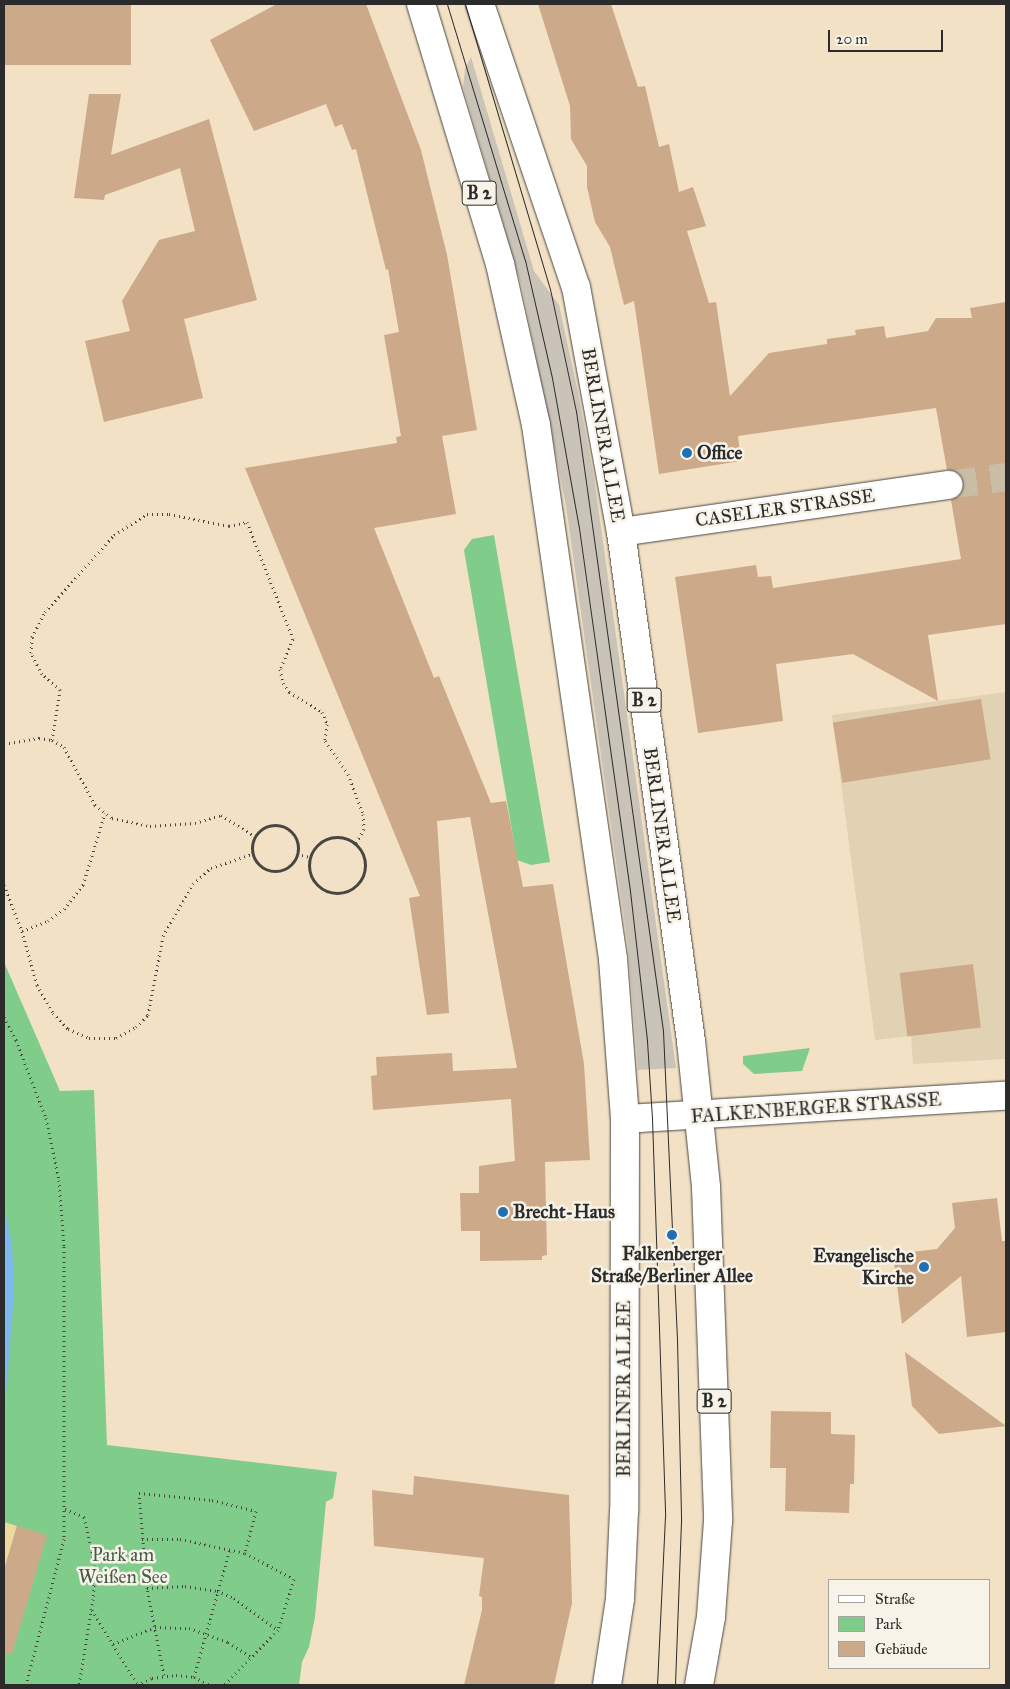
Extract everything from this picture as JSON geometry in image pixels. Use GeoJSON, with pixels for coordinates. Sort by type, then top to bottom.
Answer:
{"type":"FeatureCollection","features":[{"type":"Feature","properties":{"kind":"main road","name":"BERLINER ALLEE"},"geometry":{"type":"LineString","coordinates":[[421,4],[500,264],[536,425],[613,959],[625,1119],[624,1511],[620,1599],[607,1685]]}},
{"type":"Feature","properties":{"kind":"main road","name":"BERLINER ALLEE"},"geometry":{"type":"LineString","coordinates":[[480,4],[576,287],[621,532],[690,1032],[706,1187],[718,1521],[711,1617],[698,1685]]}},
{"type":"Feature","properties":{"kind":"main road","name":"CASELER STRASSE"},"geometry":{"type":"LineString","coordinates":[[621,532],[949,484]]}},
{"type":"Feature","properties":{"kind":"main road","name":"FALKENBERGER STRASSE"},"geometry":{"type":"LineString","coordinates":[[625,1119],[1006,1096]]}},
{"type":"Feature","properties":{"kind":"path"},"geometry":{"type":"LineString","coordinates":[[52,740],[58,720],[60,690],[38,669],[31,653],[32,637],[44,612],[114,536],[147,514],[169,514],[229,526],[247,522],[293,639],[280,669],[283,683],[288,692],[322,712],[326,724],[325,741],[348,774],[363,814],[364,829],[356,844]]}},
{"type":"Feature","properties":{"kind":"path"},"geometry":{"type":"LineString","coordinates":[[4,744],[40,738],[52,740],[64,747],[94,805],[112,818],[150,826],[195,823],[221,816],[255,836]]}},
{"type":"Feature","properties":{"kind":"path"},"geometry":{"type":"LineString","coordinates":[[22,931],[54,917],[83,886],[105,812]]}},
{"type":"Feature","properties":{"kind":"path"},"geometry":{"type":"LineString","coordinates":[[271,824],[286,828],[297,839],[298,854],[288,867],[274,872],[260,867],[252,854],[255,836],[271,824]]}},
{"type":"Feature","properties":{"kind":"path"},"geometry":{"type":"LineString","coordinates":[[329,838],[348,839],[356,844],[362,850],[366,868],[363,877],[350,891],[332,893],[323,890],[311,876],[310,858],[321,842],[329,838]]}},
{"type":"Feature","properties":{"kind":"path"},"geometry":{"type":"LineString","coordinates":[[4,885],[22,931],[37,985],[53,1013],[68,1029],[89,1038],[116,1038],[136,1027],[148,1015],[163,936],[194,884],[211,868],[252,854]]}},
{"type":"Feature","properties":{"kind":"path"},"geometry":{"type":"LineString","coordinates":[[298,854],[310,858]]}},
{"type":"Feature","properties":{"kind":"path"},"geometry":{"type":"LineString","coordinates":[[4,1017],[16,1040],[46,1118],[59,1180],[64,1246],[64,1538],[26,1685]]}},
{"type":"Feature","properties":{"kind":"path"},"geometry":{"type":"LineString","coordinates":[[164,1675],[147,1588],[139,1493],[212,1500],[256,1511],[246,1553]]}},
{"type":"Feature","properties":{"kind":"path"},"geometry":{"type":"LineString","coordinates":[[64,1509],[84,1518],[91,1540],[94,1565],[92,1609],[79,1685]]}},
{"type":"Feature","properties":{"kind":"path"},"geometry":{"type":"LineString","coordinates":[[142,1538],[180,1539],[246,1553],[294,1579],[278,1630],[224,1685]]}},
{"type":"Feature","properties":{"kind":"path"},"geometry":{"type":"LineString","coordinates":[[194,1677],[230,1549]]}},
{"type":"Feature","properties":{"kind":"path"},"geometry":{"type":"LineString","coordinates":[[147,1588],[185,1586],[217,1591],[234,1598],[278,1630]]}},
{"type":"Feature","properties":{"kind":"path"},"geometry":{"type":"LineString","coordinates":[[92,1609],[137,1685],[164,1675],[194,1677],[210,1685]]}},
{"type":"Feature","properties":{"kind":"path"},"geometry":{"type":"LineString","coordinates":[[113,1644],[155,1627],[189,1628],[206,1632],[251,1657]]}},
{"type":"Feature","properties":{"kind":"shaded area"},"geometry":{"type":"Polygon","coordinates":[[[471,57],[534,271],[559,305],[578,392],[594,477],[676,1068],[638,1070],[628,947],[566,506],[522,288],[463,87],[465,69],[471,57]]]}},
{"type":"Feature","properties":{"kind":"shaded area"},"geometry":{"type":"Polygon","coordinates":[[[1006,692],[1006,1059],[913,1064],[911,1036],[875,1040],[832,715],[1006,692]]]}},
{"type":"Feature","properties":{"kind":"green space"},"geometry":{"type":"Polygon","coordinates":[[[494,535],[550,862],[531,865],[517,860],[464,550],[472,539],[494,535]]]}},
{"type":"Feature","properties":{"kind":"green space","name":"Park am Weißen See"},"geometry":{"type":"Polygon","coordinates":[[[4,962],[60,1091],[94,1090],[107,1445],[337,1472],[333,1498],[326,1502],[315,1617],[309,1647],[302,1662],[299,1685],[4,1685],[4,962]]]}},
{"type":"Feature","properties":{"kind":"green space"},"geometry":{"type":"Polygon","coordinates":[[[810,1048],[802,1071],[754,1074],[743,1064],[743,1056],[810,1048]]]}},
{"type":"Feature","properties":{"kind":"sand"},"geometry":{"type":"Polygon","coordinates":[[[4,1522],[17,1526],[4,1570],[4,1522]]]}},
{"type":"Feature","properties":{"kind":"water"},"geometry":{"type":"Polygon","coordinates":[[[4,1206],[12,1243],[14,1292],[4,1421],[4,1206]]]}},
{"type":"Feature","properties":{"kind":"building"},"geometry":{"type":"Polygon","coordinates":[[[4,4],[131,4],[131,65],[4,65],[4,4]]]}},
{"type":"Feature","properties":{"kind":"building"},"geometry":{"type":"Polygon","coordinates":[[[277,4],[366,4],[421,150],[447,255],[477,430],[442,436],[456,514],[374,528],[434,678],[439,676],[491,803],[506,801],[523,887],[553,884],[584,1064],[590,1160],[545,1162],[547,1255],[542,1256],[542,1260],[480,1261],[480,1231],[461,1231],[460,1193],[479,1193],[479,1166],[515,1161],[511,1099],[373,1110],[371,1076],[377,1075],[376,1057],[452,1053],[453,1071],[517,1068],[470,817],[437,821],[449,1013],[427,1015],[409,898],[420,896],[245,468],[397,443],[396,437],[401,436],[384,335],[399,332],[388,269],[386,270],[356,149],[352,150],[342,124],[335,127],[326,104],[254,131],[210,40],[277,4]]]}},
{"type":"Feature","properties":{"kind":"building"},"geometry":{"type":"Polygon","coordinates":[[[538,4],[611,4],[638,87],[645,86],[659,147],[669,144],[679,192],[693,187],[706,226],[687,231],[709,303],[716,302],[730,396],[769,353],[827,344],[827,339],[856,335],[855,330],[884,326],[886,338],[928,331],[936,318],[972,318],[970,308],[1006,302],[1006,624],[928,635],[938,701],[853,654],[776,664],[783,721],[698,733],[675,577],[756,565],[758,577],[771,576],[773,588],[961,559],[951,500],[963,491],[964,482],[955,471],[947,470],[936,408],[738,436],[741,461],[659,474],[634,301],[624,305],[610,247],[595,222],[587,187],[587,166],[571,139],[570,106],[538,4]]]}},
{"type":"Feature","properties":{"kind":"building"},"geometry":{"type":"Polygon","coordinates":[[[89,94],[121,94],[111,155],[209,119],[257,300],[184,319],[203,398],[104,422],[85,341],[130,331],[122,301],[159,240],[195,231],[180,168],[105,195],[104,200],[74,198],[89,94]]]}},
{"type":"Feature","properties":{"kind":"building"},"geometry":{"type":"Polygon","coordinates":[[[981,699],[991,759],[842,783],[833,722],[981,699]]]}},
{"type":"Feature","properties":{"kind":"building"},"geometry":{"type":"Polygon","coordinates":[[[973,964],[981,1028],[907,1037],[900,973],[973,964]]]}},
{"type":"Feature","properties":{"kind":"building","name":"Evangelische Kirche"},"geometry":{"type":"Polygon","coordinates":[[[997,1198],[1002,1241],[1006,1241],[1006,1332],[967,1337],[961,1276],[902,1324],[893,1254],[937,1249],[955,1228],[952,1203],[997,1198]]]}},
{"type":"Feature","properties":{"kind":"building"},"geometry":{"type":"Polygon","coordinates":[[[905,1352],[1006,1426],[939,1434],[912,1406],[905,1352]]]}},
{"type":"Feature","properties":{"kind":"building"},"geometry":{"type":"Polygon","coordinates":[[[771,1411],[831,1412],[831,1434],[855,1435],[854,1484],[850,1484],[849,1513],[785,1511],[786,1468],[770,1468],[771,1411]]]}},
{"type":"Feature","properties":{"kind":"building"},"geometry":{"type":"Polygon","coordinates":[[[414,1476],[569,1495],[572,1603],[554,1685],[464,1685],[482,1610],[482,1597],[479,1596],[484,1558],[374,1546],[372,1490],[413,1495],[414,1476]]]}},
{"type":"Feature","properties":{"kind":"building"},"geometry":{"type":"Polygon","coordinates":[[[17,1526],[47,1535],[12,1654],[4,1653],[4,1570],[17,1526]]]}},
{"type":"Feature","properties":{"kind":"tunnel"},"geometry":{"type":"LineString","coordinates":[[949,485],[1006,477]]}},
{"type":"Feature","properties":{"kind":"tram line"},"geometry":{"type":"LineString","coordinates":[[447,4],[525,260],[552,378],[579,528],[630,891],[647,1041],[652,1118],[665,1516],[657,1685]]}},
{"type":"Feature","properties":{"kind":"tram line"},"geometry":{"type":"LineString","coordinates":[[465,4],[550,289],[576,411],[663,1031],[677,1339],[681,1521],[675,1685]]}},
{"type":"Feature","properties":{"kind":"place","name":"Office"},"geometry":{"type":"Point","coordinates":[687,453]}},
{"type":"Feature","properties":{"kind":"place","name":"Brecht-Haus"},"geometry":{"type":"Point","coordinates":[503,1212]}},
{"type":"Feature","properties":{"kind":"place","name":"Falkenberger Straße/Berliner Allee"},"geometry":{"type":"Point","coordinates":[672,1235]}},
{"type":"Feature","properties":{"kind":"place","name":"Evangelische Kirche"},"geometry":{"type":"Point","coordinates":[924,1267]}}]}
